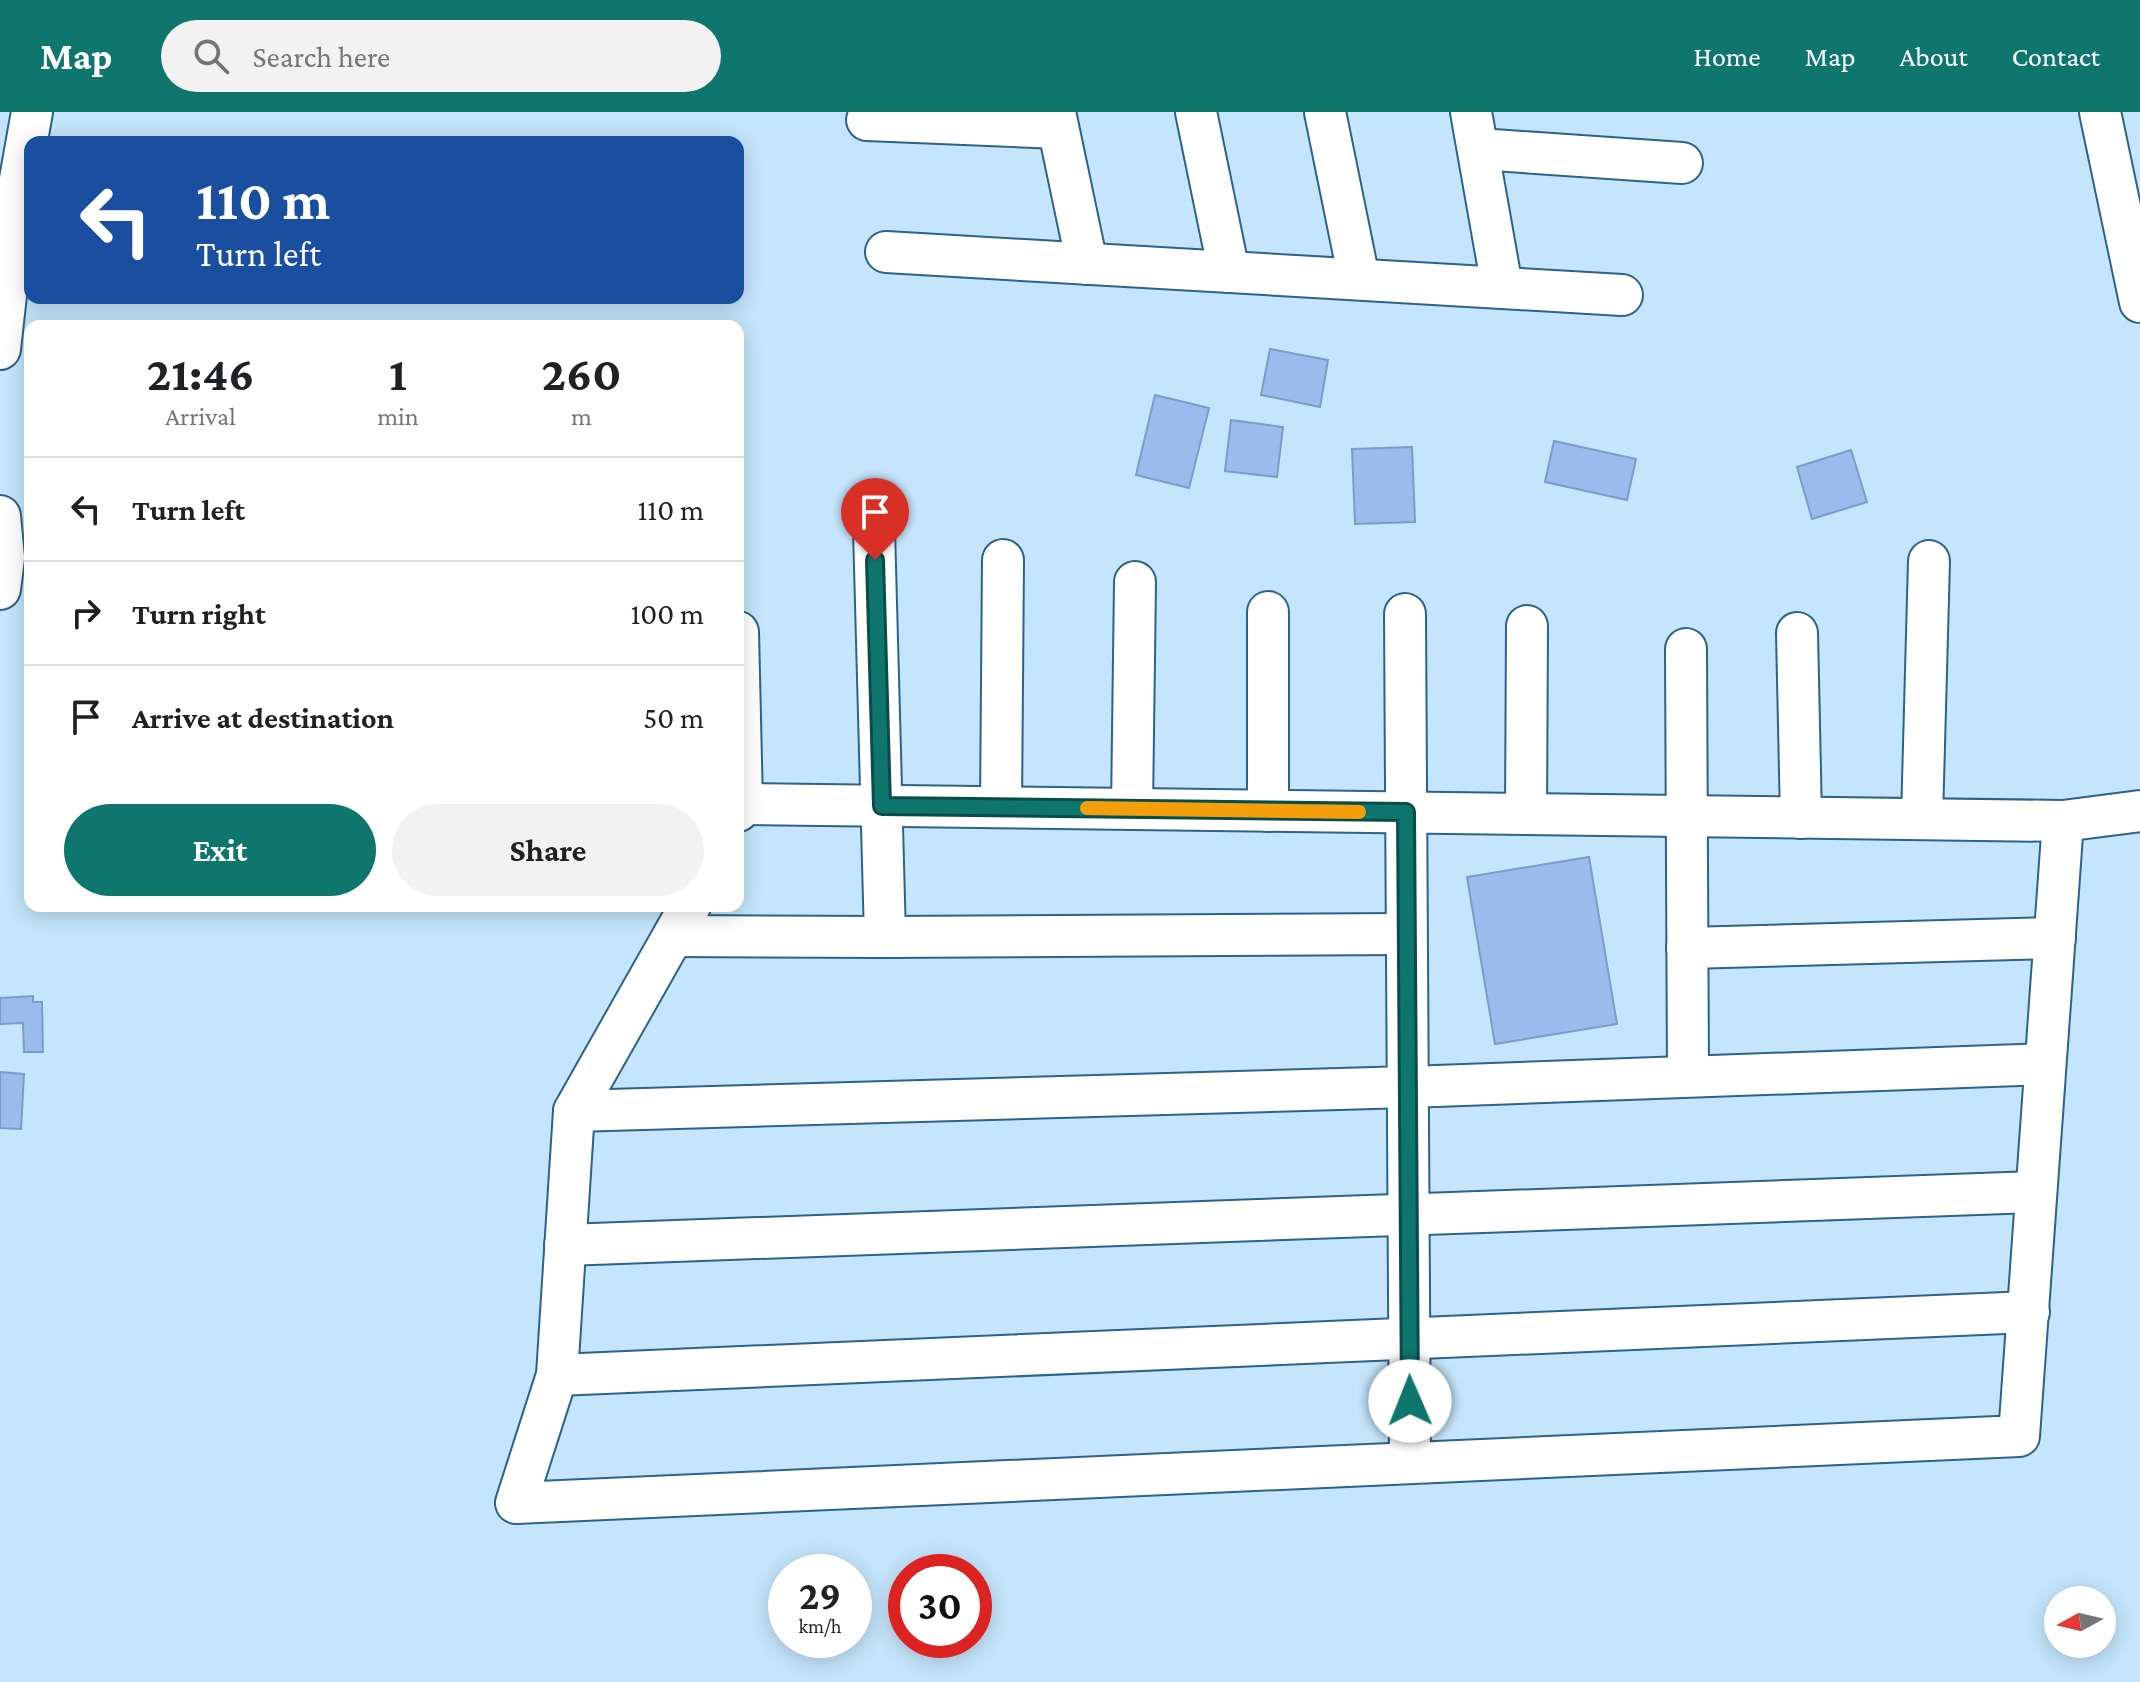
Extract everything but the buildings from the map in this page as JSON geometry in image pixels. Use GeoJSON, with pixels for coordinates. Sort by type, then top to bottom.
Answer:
{"type":"FeatureCollection","features":[{"type":"Feature","properties":{"kind":"street"},"geometry":{"type":"LineString","coordinates":[[28,136],[32,112]]}},
{"type":"Feature","properties":{"kind":"street"},"geometry":{"type":"LineString","coordinates":[[1196,112],[1229,272]]}},
{"type":"Feature","properties":{"kind":"street"},"geometry":{"type":"LineString","coordinates":[[1325,112],[1359,279]]}},
{"type":"Feature","properties":{"kind":"street"},"geometry":{"type":"LineString","coordinates":[[2100,112],[2140,302]]}},
{"type":"Feature","properties":{"kind":"street"},"geometry":{"type":"LineString","coordinates":[[867,120],[1057,120],[1087,264]]}},
{"type":"Feature","properties":{"kind":"street"},"geometry":{"type":"LineString","coordinates":[[1502,287],[1475,130],[1682,163]]}},
{"type":"Feature","properties":{"kind":"street"},"geometry":{"type":"LineString","coordinates":[[0,349],[24,157]]}},
{"type":"Feature","properties":{"kind":"street"},"geometry":{"type":"LineString","coordinates":[[886,252],[1622,295]]}},
{"type":"Feature","properties":{"kind":"street"},"geometry":{"type":"LineString","coordinates":[[0,516],[4,558],[0,589]]}},
{"type":"Feature","properties":{"kind":"street"},"geometry":{"type":"LineString","coordinates":[[874,529],[885,937]]}},
{"type":"Feature","properties":{"kind":"street"},"geometry":{"type":"LineString","coordinates":[[1001,807],[1003,560]]}},
{"type":"Feature","properties":{"kind":"street"},"geometry":{"type":"LineString","coordinates":[[1922,819],[1929,561]]}},
{"type":"Feature","properties":{"kind":"street"},"geometry":{"type":"LineString","coordinates":[[1132,809],[1135,582]]}},
{"type":"Feature","properties":{"kind":"street"},"geometry":{"type":"LineString","coordinates":[[1268,612],[1268,811]]}},
{"type":"Feature","properties":{"kind":"street"},"geometry":{"type":"LineString","coordinates":[[1405,614],[1410,1463]]}},
{"type":"Feature","properties":{"kind":"street"},"geometry":{"type":"LineString","coordinates":[[1526,814],[1527,626]]}},
{"type":"Feature","properties":{"kind":"street"},"geometry":{"type":"LineString","coordinates":[[1797,633],[1801,818]]}},
{"type":"Feature","properties":{"kind":"street"},"geometry":{"type":"LineString","coordinates":[[1686,649],[1688,1076]]}},
{"type":"Feature","properties":{"kind":"street"},"geometry":{"type":"LineString","coordinates":[[744,807],[1001,807],[2063,821],[2140,811]]}},
{"type":"Feature","properties":{"kind":"street"},"geometry":{"type":"LineString","coordinates":[[1406,934],[885,937],[682,921],[574,1111],[557,1375],[516,1503],[2019,1436],[2063,821]]}},
{"type":"Feature","properties":{"kind":"street"},"geometry":{"type":"LineString","coordinates":[[1687,948],[2055,938]]}},
{"type":"Feature","properties":{"kind":"street"},"geometry":{"type":"LineString","coordinates":[[574,1111],[1408,1087],[2045,1064]]}},
{"type":"Feature","properties":{"kind":"street"},"geometry":{"type":"LineString","coordinates":[[565,1245],[2036,1192]]}},
{"type":"Feature","properties":{"kind":"street"},"geometry":{"type":"LineString","coordinates":[[557,1375],[2029,1312]]}},
{"type":"Feature","properties":{"kind":"slow traffic"},"geometry":{"type":"LineString","coordinates":[[1087,808],[1359,812]]}},
{"type":"Feature","properties":{"kind":"route"},"geometry":{"type":"LineString","coordinates":[[875,560],[882,806],[1406,812],[1410,1401]]}}]}
